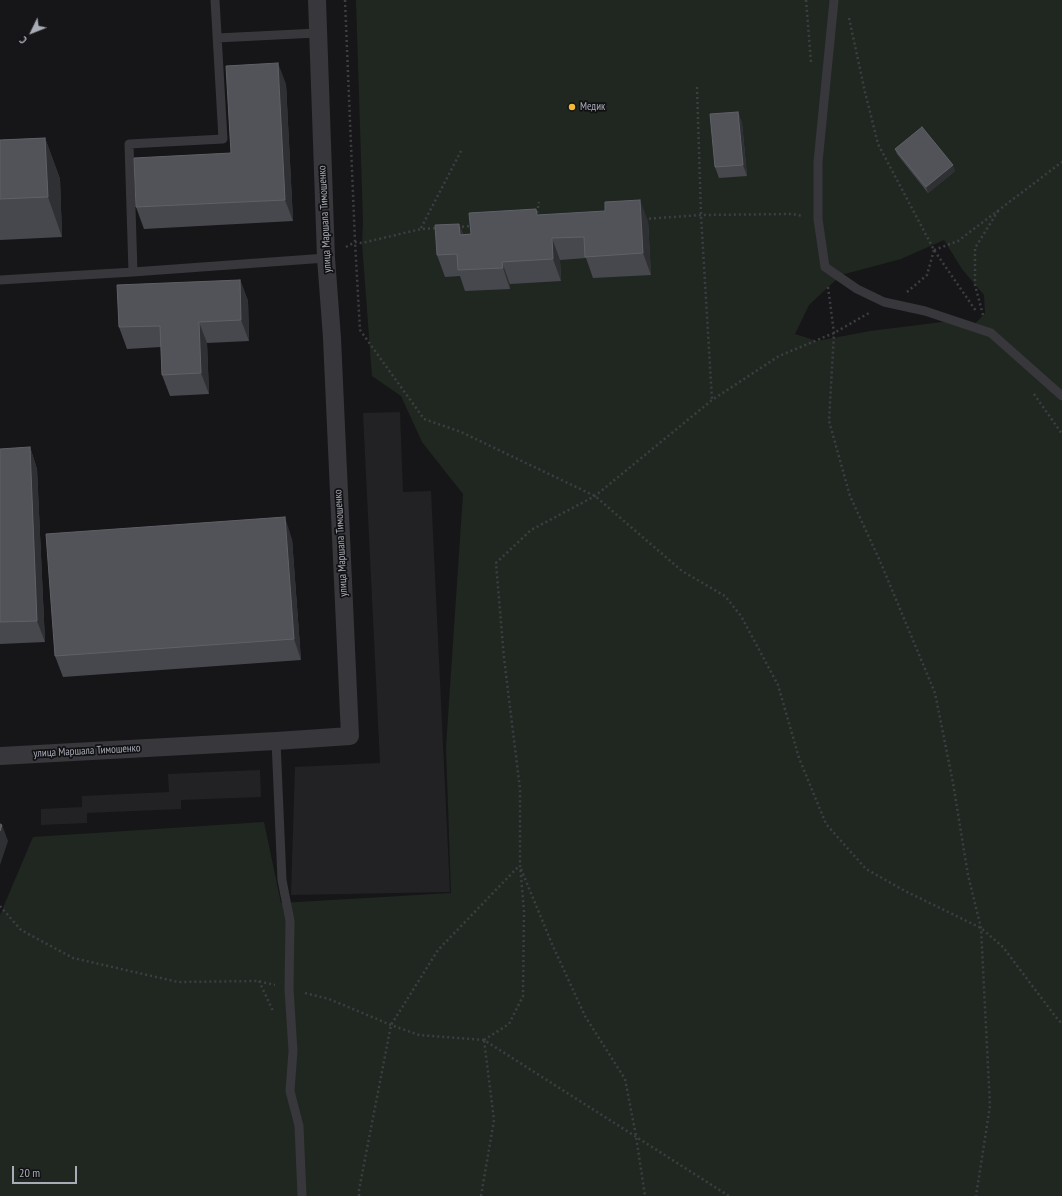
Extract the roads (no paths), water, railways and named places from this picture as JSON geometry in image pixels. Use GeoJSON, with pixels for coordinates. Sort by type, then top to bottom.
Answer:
{"type":"FeatureCollection","features":[{"type":"Feature","properties":{"kind":"street","name":"улица Маршала Тимошенко"},"geometry":{"type":"LineString","coordinates":[[0,756],[350,736],[332,338],[326,258],[317,0]]}},
{"type":"Feature","properties":{"kind":"lane"},"geometry":{"type":"LineString","coordinates":[[133,272],[129,144],[223,139],[215,0]]}},
{"type":"Feature","properties":{"kind":"lane"},"geometry":{"type":"LineString","coordinates":[[834,0],[818,162],[818,218],[825,267],[857,289],[884,302],[989,329],[1062,396]]}},
{"type":"Feature","properties":{"kind":"lane"},"geometry":{"type":"LineString","coordinates":[[217,38],[317,33]]}},
{"type":"Feature","properties":{"kind":"lane"},"geometry":{"type":"LineString","coordinates":[[0,280],[326,258]]}},
{"type":"Feature","properties":{"kind":"lane"},"geometry":{"type":"LineString","coordinates":[[276,741],[282,880],[290,921],[289,989],[293,1051],[290,1091],[299,1126],[302,1196]]}},
{"type":"Feature","properties":{"kind":"place","name":"Медик"},"geometry":{"type":"Point","coordinates":[572,107]}}]}
